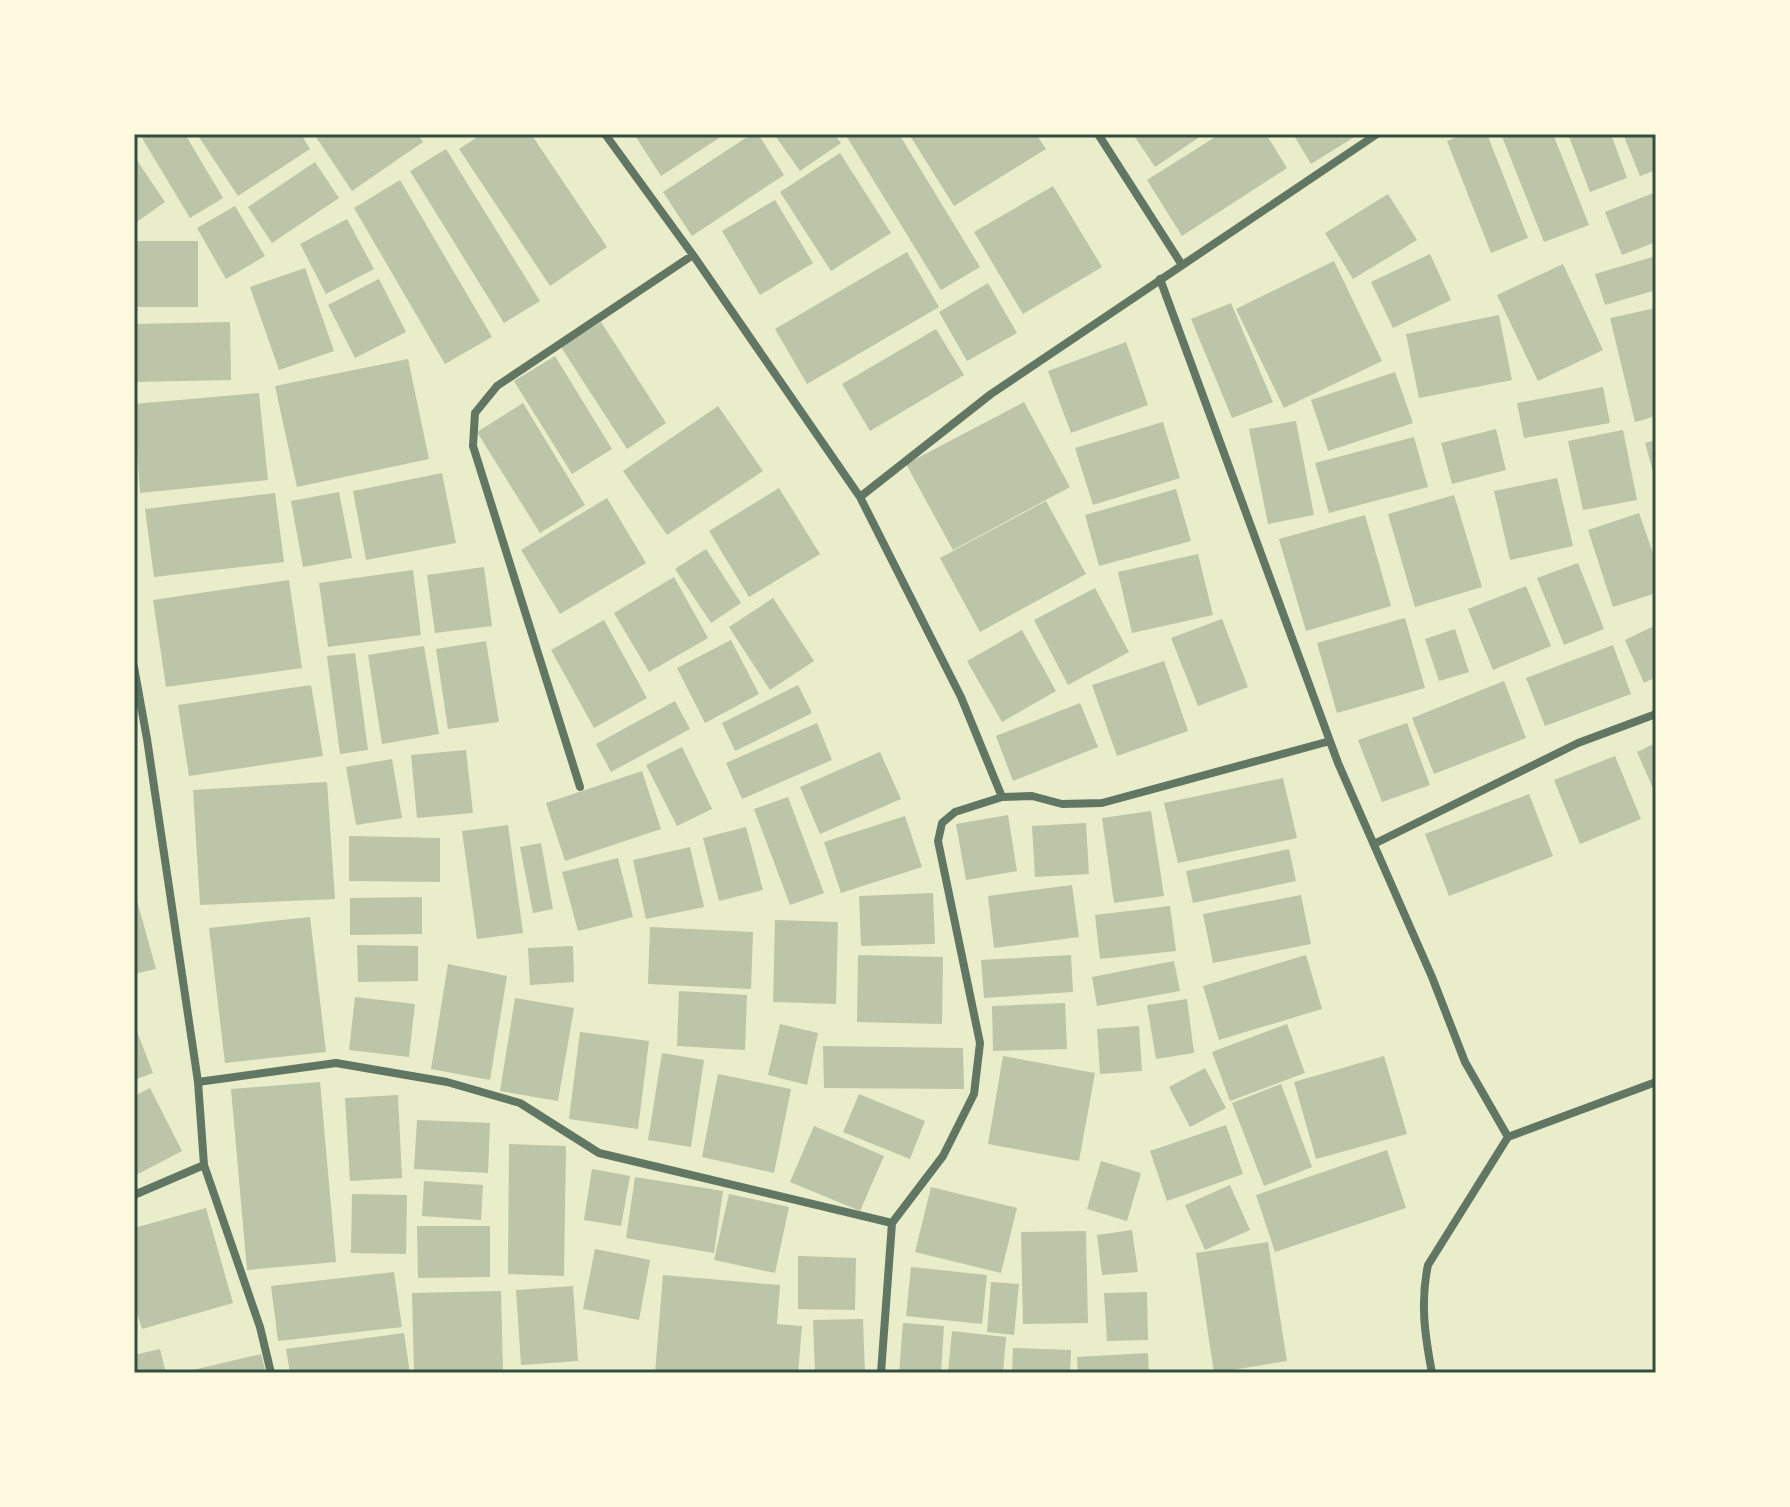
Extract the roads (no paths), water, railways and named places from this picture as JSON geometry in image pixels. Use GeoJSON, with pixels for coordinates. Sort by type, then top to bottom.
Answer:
{"type":"FeatureCollection","features":[{"type":"Feature","properties":{"kind":"street"},"geometry":{"type":"LineString","coordinates":[[605,134],[693,255],[860,497],[961,697],[1002,797]]}},
{"type":"Feature","properties":{"kind":"street"},"geometry":{"type":"LineString","coordinates":[[1098,134],[1182,265]]}},
{"type":"Feature","properties":{"kind":"street"},"geometry":{"type":"LineString","coordinates":[[860,497],[991,394],[1377,134]]}},
{"type":"Feature","properties":{"kind":"street"},"geometry":{"type":"LineString","coordinates":[[580,787],[473,446],[475,413],[497,386],[693,255]]}},
{"type":"Feature","properties":{"kind":"street"},"geometry":{"type":"LineString","coordinates":[[1160,279],[1338,763],[1376,843],[1465,1062],[1508,1137]]}},
{"type":"Feature","properties":{"kind":"street"},"geometry":{"type":"LineString","coordinates":[[134,667],[198,1082],[204,1165],[260,1327],[271,1373]]}},
{"type":"Feature","properties":{"kind":"street"},"geometry":{"type":"LineString","coordinates":[[1376,843],[1578,743],[1656,714]]}},
{"type":"Feature","properties":{"kind":"street"},"geometry":{"type":"LineString","coordinates":[[881,1373],[892,1223],[943,1156],[974,1094],[980,1043],[938,841],[942,823],[955,812],[1002,797],[1032,796],[1062,804],[1102,803],[1332,744]]}},
{"type":"Feature","properties":{"kind":"street"},"geometry":{"type":"LineString","coordinates":[[198,1082],[336,1063],[447,1082],[520,1103],[599,1153],[892,1223]]}},
{"type":"Feature","properties":{"kind":"street"},"geometry":{"type":"LineString","coordinates":[[1432,1373],[1423,1329],[1423,1288],[1428,1265],[1508,1137],[1656,1082]]}},
{"type":"Feature","properties":{"kind":"street"},"geometry":{"type":"LineString","coordinates":[[134,1195],[204,1165]]}}]}
